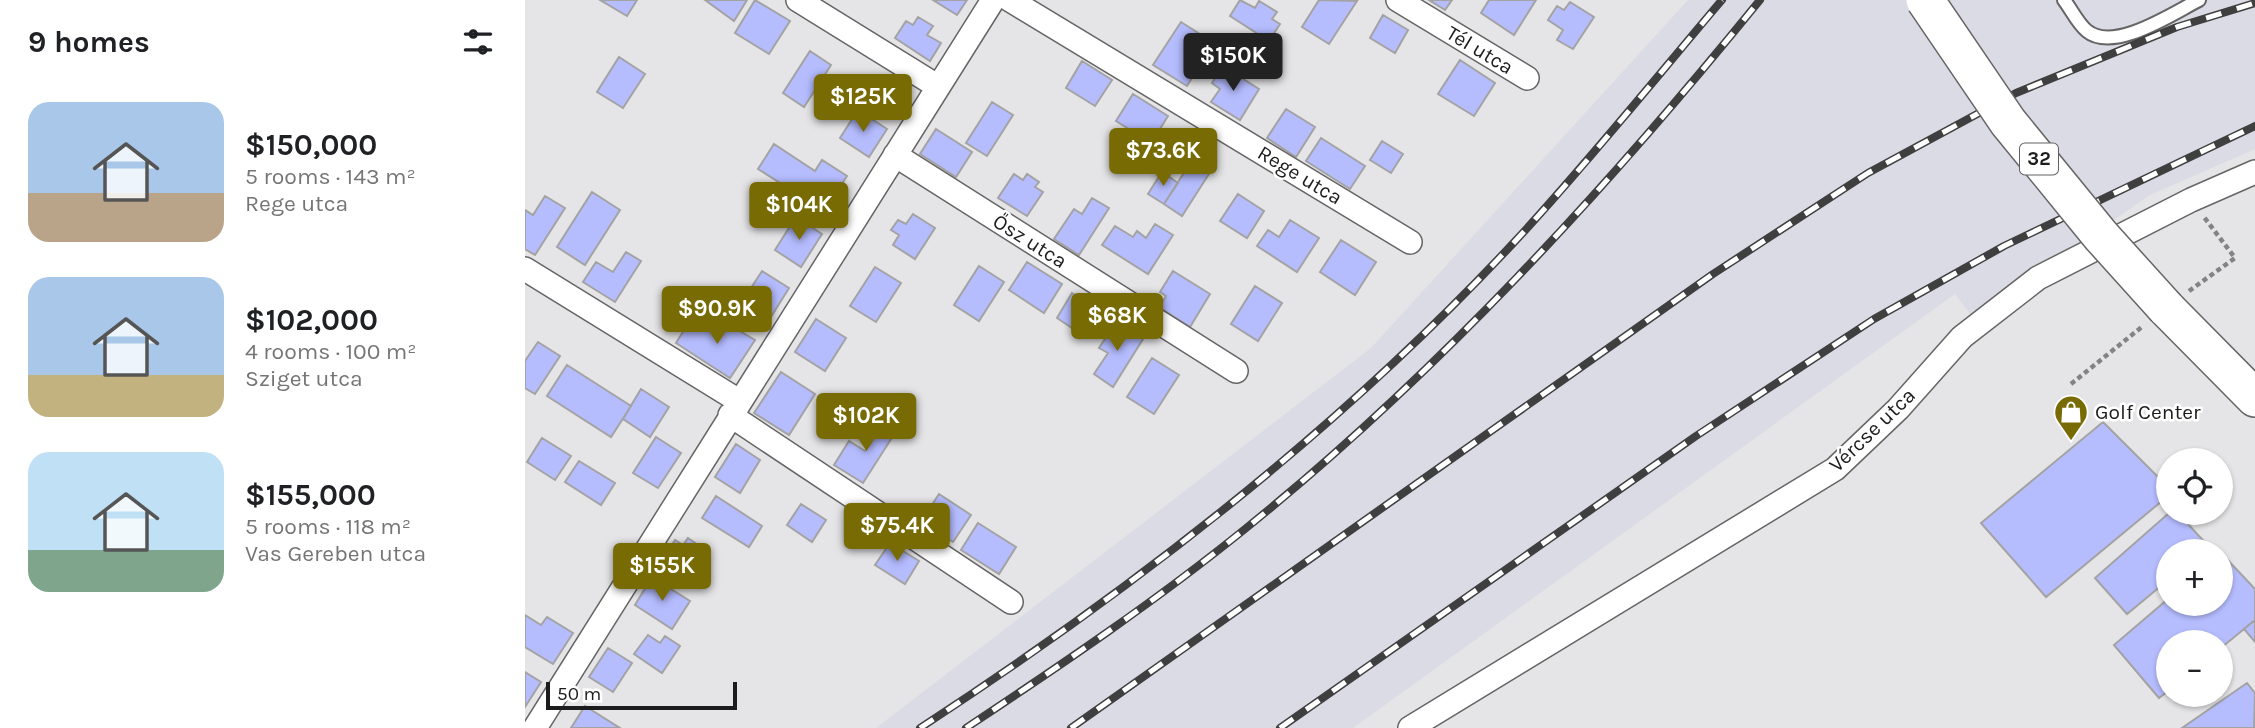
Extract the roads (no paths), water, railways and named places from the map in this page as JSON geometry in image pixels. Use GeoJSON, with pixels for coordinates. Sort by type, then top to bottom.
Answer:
{"type":"FeatureCollection","features":[{"type":"Feature","properties":{"kind":"main road","name":"32"},"geometry":{"type":"LineString","coordinates":[[1925,0],[2008,122],[2101,236],[2166,308],[2255,398]]}},
{"type":"Feature","properties":{"kind":"street"},"geometry":{"type":"LineString","coordinates":[[798,0],[937,86]]}},
{"type":"Feature","properties":{"kind":"street"},"geometry":{"type":"LineString","coordinates":[[535,728],[993,0]]}},
{"type":"Feature","properties":{"kind":"street","name":"Rege utca"},"geometry":{"type":"LineString","coordinates":[[1010,0],[1411,242]]}},
{"type":"Feature","properties":{"kind":"street","name":"Tél utca"},"geometry":{"type":"LineString","coordinates":[[1398,0],[1527,78]]}},
{"type":"Feature","properties":{"kind":"street","name":"Ősz utca"},"geometry":{"type":"LineString","coordinates":[[895,155],[1236,371]]}},
{"type":"Feature","properties":{"kind":"street","name":"Vércse utca"},"geometry":{"type":"LineString","coordinates":[[1410,728],[1835,469],[1898,409],[1962,337],[2038,278],[2191,200],[2255,172]]}},
{"type":"Feature","properties":{"kind":"street"},"geometry":{"type":"LineString","coordinates":[[525,269],[735,408],[1011,602]]}},
{"type":"Feature","properties":{"kind":"lane"},"geometry":{"type":"LineString","coordinates":[[2064,0],[2088,32],[2108,39],[2129,35],[2199,0]]}},
{"type":"Feature","properties":{"kind":"railway"},"geometry":{"type":"LineString","coordinates":[[920,728],[1080,619],[1158,561],[1235,501],[1382,374],[1452,307],[1519,237],[1722,0]]}},
{"type":"Feature","properties":{"kind":"railway"},"geometry":{"type":"LineString","coordinates":[[966,728],[1177,582],[1316,470],[1385,408],[1451,344],[1580,210],[1760,0]]}},
{"type":"Feature","properties":{"kind":"railway"},"geometry":{"type":"LineString","coordinates":[[1071,728],[1713,274],[1868,173],[2016,93],[2177,27],[2255,3]]}},
{"type":"Feature","properties":{"kind":"railway"},"geometry":{"type":"LineString","coordinates":[[1280,728],[1696,436],[1874,319],[2004,246],[2255,126]]}},
{"type":"Feature","properties":{"kind":"place","name":"Golf Center"},"geometry":{"type":"Point","coordinates":[2071,442]}}]}
